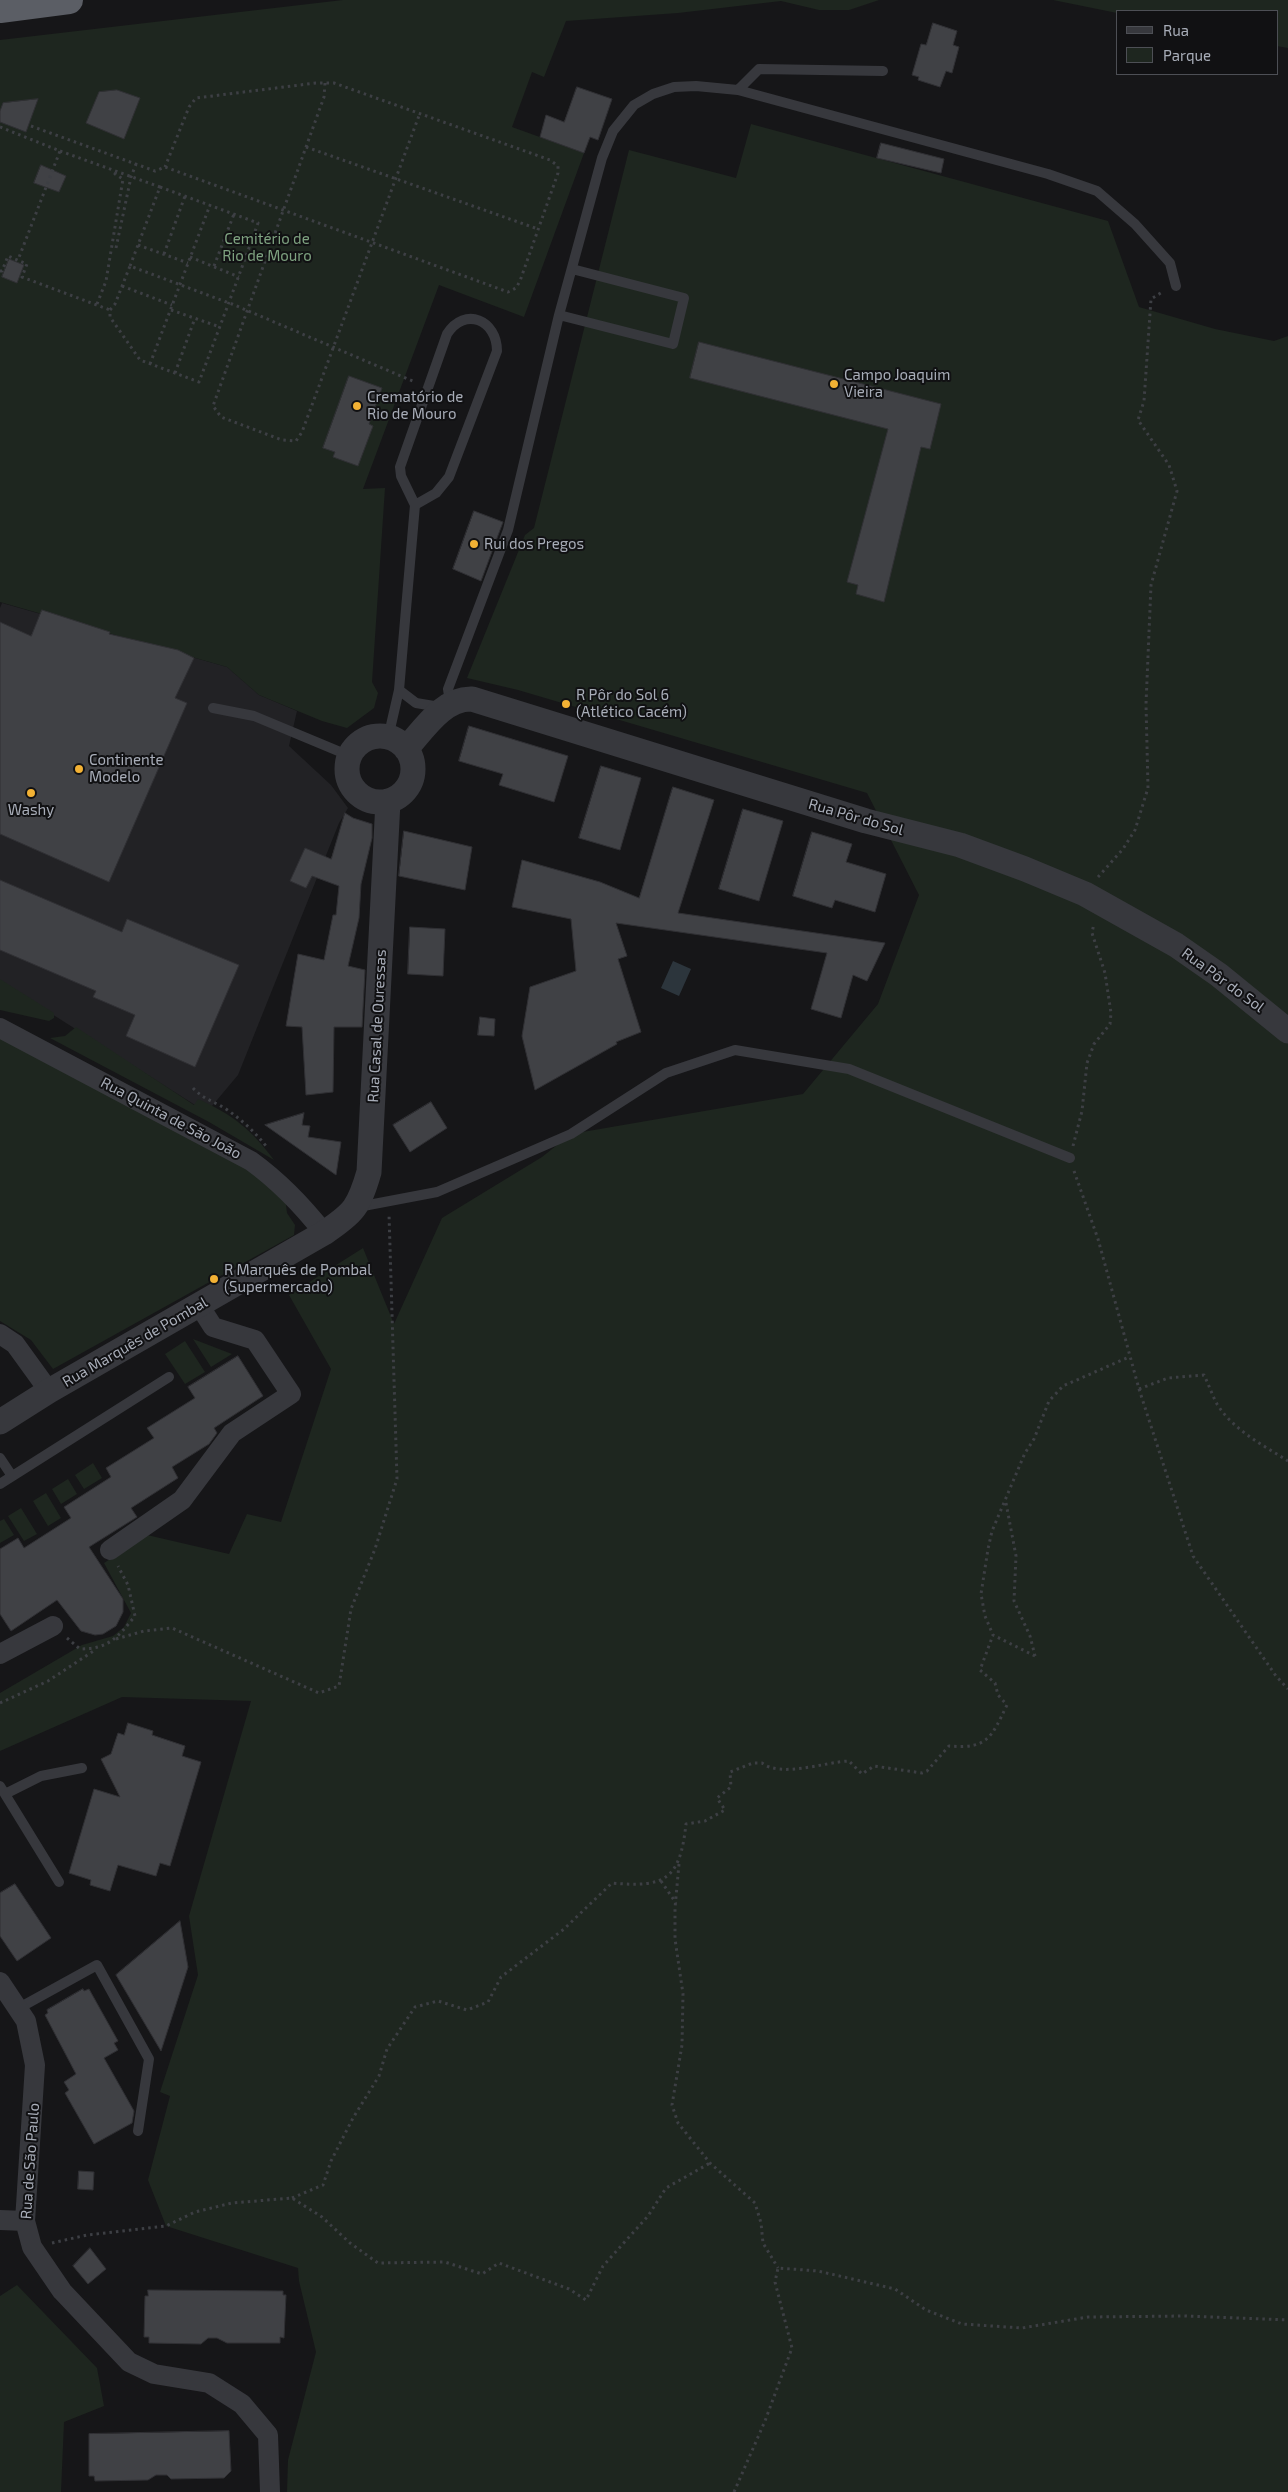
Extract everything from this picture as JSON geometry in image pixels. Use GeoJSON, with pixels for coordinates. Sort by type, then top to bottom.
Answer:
{"type":"FeatureCollection","features":[{"type":"Feature","properties":{"kind":"highway"},"geometry":{"type":"LineString","coordinates":[[0,9],[69,0]]}},
{"type":"Feature","properties":{"kind":"street","name":"Rua Pôr do Sol"},"geometry":{"type":"LineString","coordinates":[[447,706],[466,698],[494,704],[615,744],[856,818],[960,845],[1025,869],[1095,899],[1176,945],[1219,975],[1288,1031]]}},
{"type":"Feature","properties":{"kind":"street"},"geometry":{"type":"LineString","coordinates":[[397,743],[447,706]]}},
{"type":"Feature","properties":{"kind":"street"},"geometry":{"type":"LineString","coordinates":[[374,737],[397,743],[411,759],[413,769],[411,780],[398,796],[388,801],[373,801],[358,794],[348,777],[350,756],[364,741],[374,737]]}},
{"type":"Feature","properties":{"kind":"street","name":"Rua Casal de Ouressas"},"geometry":{"type":"LineString","coordinates":[[324,1233],[347,1218],[357,1207],[369,1172],[388,801]]}},
{"type":"Feature","properties":{"kind":"street","name":"Rua Quinta de São João"},"geometry":{"type":"LineString","coordinates":[[0,1028],[251,1161],[276,1179],[305,1209],[324,1233]]}},
{"type":"Feature","properties":{"kind":"street","name":"Rua Marquês de Pombal"},"geometry":{"type":"LineString","coordinates":[[0,1422],[49,1391],[324,1233]]}},
{"type":"Feature","properties":{"kind":"street"},"geometry":{"type":"LineString","coordinates":[[110,1550],[182,1500],[232,1433],[291,1394],[255,1340],[213,1327],[200,1305]]}},
{"type":"Feature","properties":{"kind":"street"},"geometry":{"type":"LineString","coordinates":[[0,1334],[15,1344],[49,1391]]}},
{"type":"Feature","properties":{"kind":"street"},"geometry":{"type":"LineString","coordinates":[[0,1654],[53,1626]]}},
{"type":"Feature","properties":{"kind":"street","name":"Rua de São Paulo"},"geometry":{"type":"LineString","coordinates":[[0,1982],[20,2008],[29,2028],[35,2065],[25,2221],[32,2247],[62,2291],[129,2362],[154,2374],[209,2383],[242,2404],[268,2435],[270,2492]]}},
{"type":"Feature","properties":{"kind":"street"},"geometry":{"type":"LineString","coordinates":[[0,2220],[25,2221]]}},
{"type":"Feature","properties":{"kind":"lane"},"geometry":{"type":"LineString","coordinates":[[738,90],[759,69],[883,71]]}},
{"type":"Feature","properties":{"kind":"lane"},"geometry":{"type":"LineString","coordinates":[[399,690],[416,703],[447,706],[448,689],[508,530],[560,314],[602,158],[613,131],[623,116],[640,101],[653,94],[674,87],[696,86],[738,90],[1048,174],[1097,191],[1135,224],[1170,263],[1176,286]]}},
{"type":"Feature","properties":{"kind":"lane"},"geometry":{"type":"LineString","coordinates":[[560,314],[673,344],[684,298],[572,269]]}},
{"type":"Feature","properties":{"kind":"lane"},"geometry":{"type":"LineString","coordinates":[[397,743],[399,690],[415,504],[401,476],[400,467],[447,334],[453,325],[470,319],[488,326],[494,333],[496,351],[449,477],[436,493],[415,504]]}},
{"type":"Feature","properties":{"kind":"lane"},"geometry":{"type":"LineString","coordinates":[[213,708],[254,716],[350,756]]}},
{"type":"Feature","properties":{"kind":"lane"},"geometry":{"type":"LineString","coordinates":[[357,1207],[437,1192],[571,1134],[666,1074],[735,1050],[849,1069],[1070,1158]]}},
{"type":"Feature","properties":{"kind":"lane"},"geometry":{"type":"LineString","coordinates":[[0,1484],[169,1377]]}},
{"type":"Feature","properties":{"kind":"lane"},"geometry":{"type":"LineString","coordinates":[[0,1458],[12,1476]]}},
{"type":"Feature","properties":{"kind":"lane"},"geometry":{"type":"LineString","coordinates":[[59,1882],[2,1790],[41,1776],[82,1768]]}},
{"type":"Feature","properties":{"kind":"lane"},"geometry":{"type":"LineString","coordinates":[[20,2008],[97,1965],[149,2059],[138,2130]]}},
{"type":"Feature","properties":{"kind":"path"},"geometry":{"type":"LineString","coordinates":[[325,83],[324,97],[214,402],[214,410],[221,417],[282,440],[296,441],[302,432],[420,113]]}},
{"type":"Feature","properties":{"kind":"path"},"geometry":{"type":"LineString","coordinates":[[32,126],[155,171],[165,167],[508,292],[516,288],[520,281],[558,173],[555,162],[338,84],[325,83],[196,98],[189,107],[165,167]]}},
{"type":"Feature","properties":{"kind":"path"},"geometry":{"type":"LineString","coordinates":[[0,127],[116,172],[160,187],[258,223],[199,382],[138,358],[112,322],[110,310],[115,304],[160,187]]}},
{"type":"Feature","properties":{"kind":"path"},"geometry":{"type":"LineString","coordinates":[[306,147],[538,229]]}},
{"type":"Feature","properties":{"kind":"path"},"geometry":{"type":"LineString","coordinates":[[18,260],[60,151]]}},
{"type":"Feature","properties":{"kind":"path"},"geometry":{"type":"LineString","coordinates":[[116,248],[131,177],[136,164]]}},
{"type":"Feature","properties":{"kind":"path"},"geometry":{"type":"LineString","coordinates":[[97,304],[106,281],[123,179],[115,174],[116,172]]}},
{"type":"Feature","properties":{"kind":"path"},"geometry":{"type":"LineString","coordinates":[[164,254],[185,196]]}},
{"type":"Feature","properties":{"kind":"path"},"geometry":{"type":"LineString","coordinates":[[150,364],[210,205]]}},
{"type":"Feature","properties":{"kind":"path"},"geometry":{"type":"LineString","coordinates":[[214,266],[234,214]]}},
{"type":"Feature","properties":{"kind":"path"},"geometry":{"type":"LineString","coordinates":[[138,245],[188,263]]}},
{"type":"Feature","properties":{"kind":"path"},"geometry":{"type":"LineString","coordinates":[[0,271],[2,271],[8,256],[27,264],[22,277],[110,310]]}},
{"type":"Feature","properties":{"kind":"path"},"geometry":{"type":"LineString","coordinates":[[190,258],[239,277]]}},
{"type":"Feature","properties":{"kind":"path"},"geometry":{"type":"LineString","coordinates":[[130,266],[247,310],[428,387]]}},
{"type":"Feature","properties":{"kind":"path"},"geometry":{"type":"LineString","coordinates":[[122,286],[172,305]]}},
{"type":"Feature","properties":{"kind":"path"},"geometry":{"type":"LineString","coordinates":[[1176,286],[1156,294],[1151,299],[1144,401],[1138,420],[1169,465],[1176,491],[1151,585],[1146,704],[1148,788],[1135,830],[1123,849],[1093,882],[1095,899],[1092,933],[1104,973],[1111,1013],[1110,1024],[1105,1033],[1094,1044],[1087,1063],[1082,1111],[1070,1158],[1098,1239],[1129,1357],[1192,1556],[1276,1676],[1288,1689]]}},
{"type":"Feature","properties":{"kind":"path"},"geometry":{"type":"LineString","coordinates":[[170,310],[220,328]]}},
{"type":"Feature","properties":{"kind":"path"},"geometry":{"type":"LineString","coordinates":[[175,373],[195,318]]}},
{"type":"Feature","properties":{"kind":"path"},"geometry":{"type":"LineString","coordinates":[[193,1088],[200,1096],[226,1109],[253,1130],[270,1151]]}},
{"type":"Feature","properties":{"kind":"path"},"geometry":{"type":"LineString","coordinates":[[0,1703],[48,1681],[96,1649],[116,1639],[144,1631],[172,1628],[319,1693],[339,1686],[351,1609],[375,1549],[397,1479],[389,1201]]}},
{"type":"Feature","properties":{"kind":"path"},"geometry":{"type":"LineString","coordinates":[[1006,1502],[1016,1556],[1014,1601],[1030,1636],[1035,1656],[993,1635],[985,1616],[981,1594],[992,1531],[1049,1401],[1063,1386],[1129,1357]]}},
{"type":"Feature","properties":{"kind":"path"},"geometry":{"type":"LineString","coordinates":[[1139,1389],[1168,1378],[1204,1375],[1216,1402],[1227,1418],[1247,1434],[1288,1461]]}},
{"type":"Feature","properties":{"kind":"path"},"geometry":{"type":"LineString","coordinates":[[110,1550],[128,1585],[135,1616],[116,1639]]}},
{"type":"Feature","properties":{"kind":"path"},"geometry":{"type":"LineString","coordinates":[[53,1626],[80,1649],[96,1649]]}},
{"type":"Feature","properties":{"kind":"path"},"geometry":{"type":"LineString","coordinates":[[734,2492],[765,2421],[792,2348],[775,2282],[778,2268],[763,2243],[755,2203],[710,2162],[678,2123],[672,2105],[682,2045],[683,1994],[676,1939],[676,1903],[679,1863],[683,1851],[686,1824],[705,1821],[726,1810],[717,1798],[731,1787],[730,1772],[747,1765],[762,1762],[768,1768],[782,1769],[849,1761],[862,1774],[874,1766],[922,1773],[927,1771],[949,1746],[970,1748],[980,1745],[998,1723],[1007,1705],[998,1695],[995,1683],[980,1670],[993,1635]]}},
{"type":"Feature","properties":{"kind":"path"},"geometry":{"type":"LineString","coordinates":[[32,2247],[87,2235],[166,2226],[195,2212],[232,2203],[292,2198],[323,2185],[331,2161],[348,2127],[379,2076],[387,2049],[415,2007],[438,2001],[467,2010],[488,2002],[501,1977],[564,1929],[612,1883],[636,1885],[661,1881],[679,1863]]}},
{"type":"Feature","properties":{"kind":"path"},"geometry":{"type":"LineString","coordinates":[[661,1881],[676,1903]]}},
{"type":"Feature","properties":{"kind":"path"},"geometry":{"type":"LineString","coordinates":[[292,2198],[322,2217],[378,2263],[446,2262],[482,2274],[499,2264],[569,2289],[586,2300],[603,2266],[648,2216],[666,2188],[710,2162]]}},
{"type":"Feature","properties":{"kind":"path"},"geometry":{"type":"LineString","coordinates":[[778,2268],[818,2271],[895,2289],[926,2310],[962,2324],[1022,2328],[1088,2317],[1184,2316],[1288,2320]]}},
{"type":"Feature","properties":{"kind":"shaded area"},"geometry":{"type":"Polygon","coordinates":[[[2,603],[227,667],[259,695],[297,711],[289,746],[331,785],[348,808],[339,823],[238,1075],[212,1106],[195,1105],[0,981],[0,608],[2,603]]]}},
{"type":"Feature","properties":{"kind":"shaded area"},"geometry":{"type":"Polygon","coordinates":[[[673,961],[691,969],[679,996],[661,988],[673,961]]]}},
{"type":"Feature","properties":{"kind":"green space","name":"Cemitério de Rio de Mouro"},"geometry":{"type":"Polygon","coordinates":[[[343,0],[879,0],[849,10],[819,10],[781,1],[678,13],[566,21],[544,77],[532,72],[512,127],[584,153],[524,317],[439,285],[363,489],[385,488],[372,682],[378,693],[374,708],[347,728],[322,721],[259,695],[227,667],[0,602],[0,40],[343,0]]]}},
{"type":"Feature","properties":{"kind":"green space"},"geometry":{"type":"Polygon","coordinates":[[[1053,0],[1288,0],[1288,48],[1278,46],[1278,10],[1116,10],[1116,13],[1053,0]]]}},
{"type":"Feature","properties":{"kind":"green space"},"geometry":{"type":"Polygon","coordinates":[[[751,124],[1108,221],[1139,307],[1215,329],[1274,341],[1288,336],[1288,2492],[287,2492],[288,2460],[316,2352],[299,2281],[298,2268],[166,2226],[148,2180],[170,2096],[160,2092],[198,1975],[189,1916],[251,1701],[122,1697],[0,1751],[0,1693],[82,1645],[113,1636],[124,1627],[131,1613],[104,1563],[147,1535],[229,1554],[247,1514],[281,1522],[331,1369],[289,1295],[363,1248],[394,1324],[442,1218],[542,1157],[571,1134],[803,1094],[878,1004],[919,895],[867,793],[518,690],[467,678],[525,535],[534,528],[629,150],[736,178],[751,124]]]}},
{"type":"Feature","properties":{"kind":"green space"},"geometry":{"type":"Polygon","coordinates":[[[0,979],[54,1013],[54,1018],[49,1021],[0,1010],[0,979]]]}},
{"type":"Feature","properties":{"kind":"green space"},"geometry":{"type":"Polygon","coordinates":[[[76,1027],[194,1105],[198,1099],[231,1117],[258,1140],[274,1160],[209,1122],[50,1038],[65,1036],[76,1027]]]}},
{"type":"Feature","properties":{"kind":"green space"},"geometry":{"type":"Polygon","coordinates":[[[0,1034],[258,1173],[285,1197],[287,1213],[295,1225],[294,1235],[53,1369],[31,1340],[0,1321],[0,1034]]]}},
{"type":"Feature","properties":{"kind":"green space"},"geometry":{"type":"Polygon","coordinates":[[[193,1339],[232,1354],[211,1367],[193,1339]]]}},
{"type":"Feature","properties":{"kind":"green space"},"geometry":{"type":"Polygon","coordinates":[[[185,1341],[205,1372],[185,1384],[165,1354],[185,1341]]]}},
{"type":"Feature","properties":{"kind":"green space"},"geometry":{"type":"Polygon","coordinates":[[[93,1463],[102,1478],[84,1489],[75,1475],[93,1463]]]}},
{"type":"Feature","properties":{"kind":"green space"},"geometry":{"type":"Polygon","coordinates":[[[68,1479],[77,1494],[61,1504],[52,1489],[68,1479]]]}},
{"type":"Feature","properties":{"kind":"green space"},"geometry":{"type":"Polygon","coordinates":[[[46,1493],[61,1518],[48,1526],[33,1501],[46,1493]]]}},
{"type":"Feature","properties":{"kind":"green space"},"geometry":{"type":"Polygon","coordinates":[[[21,1508],[37,1534],[24,1541],[8,1516],[21,1508]]]}},
{"type":"Feature","properties":{"kind":"green space"},"geometry":{"type":"Polygon","coordinates":[[[4,1519],[14,1535],[0,1543],[0,1521],[4,1519]]]}},
{"type":"Feature","properties":{"kind":"green space"},"geometry":{"type":"Polygon","coordinates":[[[17,2285],[97,2368],[104,2406],[64,2422],[61,2492],[0,2492],[0,2296],[17,2285]]]}},
{"type":"Feature","properties":{"kind":"building"},"geometry":{"type":"Polygon","coordinates":[[[933,23],[957,31],[953,45],[959,47],[952,73],[946,71],[940,87],[918,80],[919,77],[912,75],[921,44],[926,45],[933,23]]]}},
{"type":"Feature","properties":{"kind":"building"},"geometry":{"type":"Polygon","coordinates":[[[577,87],[612,99],[598,140],[590,137],[584,153],[540,137],[546,115],[564,122],[577,87]]]}},
{"type":"Feature","properties":{"kind":"building"},"geometry":{"type":"Polygon","coordinates":[[[117,90],[140,98],[124,139],[86,123],[99,92],[117,90]]]}},
{"type":"Feature","properties":{"kind":"building"},"geometry":{"type":"Polygon","coordinates":[[[38,99],[26,132],[0,122],[0,111],[3,103],[38,99]]]}},
{"type":"Feature","properties":{"kind":"building"},"geometry":{"type":"Polygon","coordinates":[[[881,143],[944,159],[941,173],[877,158],[881,143]]]}},
{"type":"Feature","properties":{"kind":"building"},"geometry":{"type":"Polygon","coordinates":[[[41,165],[66,176],[59,192],[34,183],[41,165]]]}},
{"type":"Feature","properties":{"kind":"building"},"geometry":{"type":"Polygon","coordinates":[[[9,259],[24,265],[17,283],[2,277],[9,259]]]}},
{"type":"Feature","properties":{"kind":"building"},"geometry":{"type":"Polygon","coordinates":[[[699,342],[941,404],[930,449],[921,447],[884,602],[856,594],[858,585],[847,582],[888,429],[690,378],[699,342]]]}},
{"type":"Feature","properties":{"kind":"building","name":"Crematório de Rio de Mouro"},"geometry":{"type":"Polygon","coordinates":[[[349,376],[382,388],[369,424],[373,426],[358,466],[333,457],[335,452],[323,448],[349,376]]]}},
{"type":"Feature","properties":{"kind":"building","name":"Rui dos Pregos"},"geometry":{"type":"Polygon","coordinates":[[[474,511],[503,522],[481,581],[453,569],[474,511]]]}},
{"type":"Feature","properties":{"kind":"building","name":"Continente Modelo"},"geometry":{"type":"Polygon","coordinates":[[[42,610],[110,632],[109,634],[178,650],[194,658],[175,698],[187,703],[109,882],[0,834],[0,622],[31,636],[42,610]]]}},
{"type":"Feature","properties":{"kind":"building"},"geometry":{"type":"Polygon","coordinates":[[[469,726],[568,756],[554,802],[499,785],[503,774],[459,761],[469,726]]]}},
{"type":"Feature","properties":{"kind":"building"},"geometry":{"type":"Polygon","coordinates":[[[601,766],[641,778],[620,850],[579,838],[601,766]]]}},
{"type":"Feature","properties":{"kind":"building"},"geometry":{"type":"Polygon","coordinates":[[[673,787],[714,800],[678,913],[885,943],[867,981],[853,975],[841,1018],[811,1009],[827,953],[616,923],[627,956],[618,959],[641,1032],[616,1042],[617,1044],[535,1090],[522,1036],[530,987],[576,971],[571,919],[512,907],[522,860],[600,882],[639,898],[673,787]]]}},
{"type":"Feature","properties":{"kind":"building"},"geometry":{"type":"Polygon","coordinates":[[[743,809],[783,821],[759,901],[719,889],[743,809]]]}},
{"type":"Feature","properties":{"kind":"building"},"geometry":{"type":"Polygon","coordinates":[[[345,813],[353,818],[372,824],[372,838],[361,884],[359,918],[348,966],[365,970],[362,1027],[334,1027],[333,1092],[306,1095],[302,1027],[286,1026],[298,954],[324,960],[333,915],[336,915],[339,886],[312,876],[306,888],[290,881],[305,848],[331,859],[345,813]]]}},
{"type":"Feature","properties":{"kind":"building"},"geometry":{"type":"Polygon","coordinates":[[[404,831],[472,847],[465,890],[399,876],[404,831]]]}},
{"type":"Feature","properties":{"kind":"building"},"geometry":{"type":"Polygon","coordinates":[[[812,832],[852,844],[846,862],[886,874],[875,912],[835,900],[832,908],[793,896],[812,832]]]}},
{"type":"Feature","properties":{"kind":"building"},"geometry":{"type":"Polygon","coordinates":[[[0,880],[122,932],[127,919],[239,965],[195,1067],[126,1036],[135,1015],[93,997],[96,991],[0,950],[0,880]]]}},
{"type":"Feature","properties":{"kind":"building"},"geometry":{"type":"Polygon","coordinates":[[[410,927],[445,929],[443,976],[408,974],[410,927]]]}},
{"type":"Feature","properties":{"kind":"building"},"geometry":{"type":"Polygon","coordinates":[[[480,1017],[495,1019],[494,1036],[478,1035],[480,1017]]]}},
{"type":"Feature","properties":{"kind":"building"},"geometry":{"type":"Polygon","coordinates":[[[431,1102],[447,1128],[410,1152],[393,1125],[431,1102]]]}},
{"type":"Feature","properties":{"kind":"building"},"geometry":{"type":"Polygon","coordinates":[[[304,1113],[302,1125],[310,1126],[308,1137],[341,1142],[336,1175],[265,1125],[304,1113]]]}},
{"type":"Feature","properties":{"kind":"building"},"geometry":{"type":"Polygon","coordinates":[[[238,1356],[263,1396],[214,1428],[217,1433],[209,1444],[172,1467],[178,1478],[131,1508],[137,1517],[89,1547],[123,1599],[123,1612],[116,1626],[103,1634],[95,1635],[81,1631],[57,1600],[11,1631],[0,1614],[0,1549],[18,1538],[24,1548],[71,1518],[64,1507],[111,1477],[106,1468],[154,1438],[147,1428],[195,1398],[188,1387],[238,1356]]]}},
{"type":"Feature","properties":{"kind":"building"},"geometry":{"type":"Polygon","coordinates":[[[128,1723],[153,1731],[152,1735],[185,1746],[182,1756],[201,1762],[170,1866],[160,1863],[156,1876],[118,1865],[110,1891],[90,1885],[91,1880],[69,1873],[94,1789],[120,1797],[101,1759],[111,1754],[118,1733],[124,1735],[128,1723]]]}},
{"type":"Feature","properties":{"kind":"building"},"geometry":{"type":"Polygon","coordinates":[[[15,1884],[51,1938],[17,1961],[0,1936],[0,1893],[15,1884]]]}},
{"type":"Feature","properties":{"kind":"building"},"geometry":{"type":"Polygon","coordinates":[[[180,1921],[188,1967],[161,2051],[116,1975],[180,1921]]]}},
{"type":"Feature","properties":{"kind":"building"},"geometry":{"type":"Polygon","coordinates":[[[83,1989],[84,1991],[89,1989],[118,2041],[114,2043],[118,2050],[104,2058],[134,2111],[132,2123],[94,2144],[65,2093],[69,2090],[64,2082],[76,2074],[45,2015],[48,2013],[47,2010],[83,1989]]]}},
{"type":"Feature","properties":{"kind":"building"},"geometry":{"type":"Polygon","coordinates":[[[79,2171],[94,2172],[93,2190],[78,2189],[79,2171]]]}},
{"type":"Feature","properties":{"kind":"building"},"geometry":{"type":"Polygon","coordinates":[[[90,2248],[106,2269],[88,2284],[73,2266],[90,2248]]]}},
{"type":"Feature","properties":{"kind":"building"},"geometry":{"type":"Polygon","coordinates":[[[148,2290],[283,2291],[283,2295],[286,2295],[284,2338],[280,2337],[280,2343],[227,2343],[217,2338],[208,2338],[201,2344],[149,2343],[149,2337],[144,2337],[145,2296],[148,2296],[148,2290]]]}},
{"type":"Feature","properties":{"kind":"building"},"geometry":{"type":"Polygon","coordinates":[[[229,2431],[231,2471],[224,2478],[171,2479],[167,2475],[156,2475],[148,2480],[95,2481],[94,2476],[89,2476],[89,2434],[229,2431]]]}},
{"type":"Feature","properties":{"kind":"place","name":"Campo Joaquim Vieira"},"geometry":{"type":"Point","coordinates":[834,384]}},
{"type":"Feature","properties":{"kind":"place","name":"Crematório de Rio de Mouro"},"geometry":{"type":"Point","coordinates":[357,406]}},
{"type":"Feature","properties":{"kind":"place","name":"Rui dos Pregos"},"geometry":{"type":"Point","coordinates":[474,544]}},
{"type":"Feature","properties":{"kind":"place","name":"R Pôr do Sol 6 (Atlético Cacém)"},"geometry":{"type":"Point","coordinates":[566,704]}},
{"type":"Feature","properties":{"kind":"place","name":"Continente Modelo"},"geometry":{"type":"Point","coordinates":[79,769]}},
{"type":"Feature","properties":{"kind":"place","name":"Washy"},"geometry":{"type":"Point","coordinates":[31,793]}},
{"type":"Feature","properties":{"kind":"place","name":"R Marquês de Pombal (Supermercado)"},"geometry":{"type":"Point","coordinates":[214,1279]}}]}
